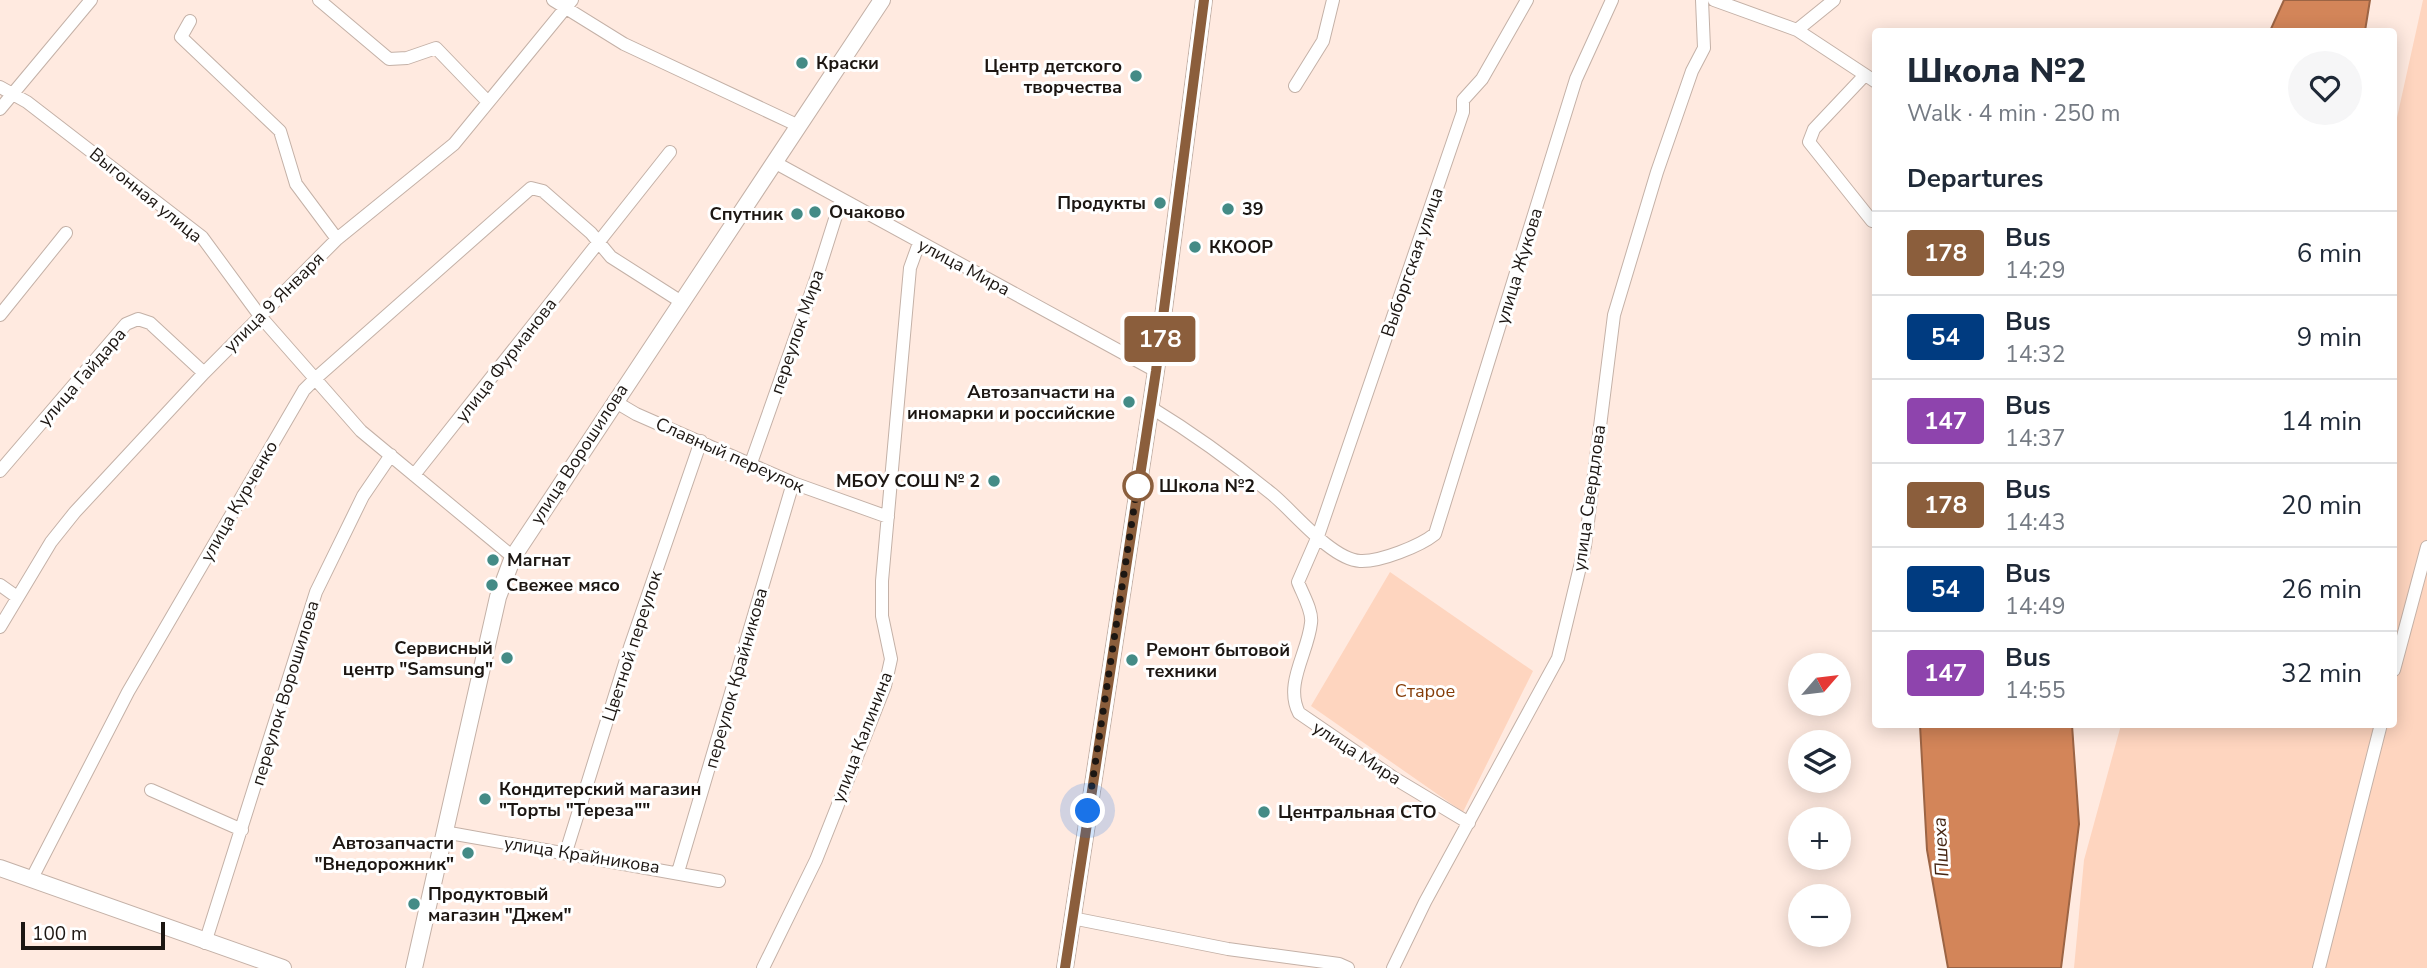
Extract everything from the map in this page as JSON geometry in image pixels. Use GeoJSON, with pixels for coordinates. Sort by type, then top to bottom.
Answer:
{"type":"FeatureCollection","features":[{"type":"Feature","properties":{"kind":"main road","name":"улица Ворошилова"},"geometry":{"type":"LineString","coordinates":[[414,968],[498,597],[513,557],[680,301],[882,0]]}},
{"type":"Feature","properties":{"kind":"main road"},"geometry":{"type":"LineString","coordinates":[[1065,968],[1156,371],[1204,0]]}},
{"type":"Feature","properties":{"kind":"main road"},"geometry":{"type":"LineString","coordinates":[[0,868],[205,943],[283,968]]}},
{"type":"Feature","properties":{"kind":"street"},"geometry":{"type":"LineString","coordinates":[[0,109],[91,0]]}},
{"type":"Feature","properties":{"kind":"street"},"geometry":{"type":"LineString","coordinates":[[319,0],[389,59],[407,58],[436,48],[488,102]]}},
{"type":"Feature","properties":{"kind":"street"},"geometry":{"type":"LineString","coordinates":[[553,0],[569,5],[624,44],[799,126]]}},
{"type":"Feature","properties":{"kind":"street"},"geometry":{"type":"LineString","coordinates":[[1295,86],[1323,41],[1333,0]]}},
{"type":"Feature","properties":{"kind":"street","name":"Выборгская улица"},"geometry":{"type":"LineString","coordinates":[[1318,536],[1463,112],[1463,100],[1482,79],[1527,0]]}},
{"type":"Feature","properties":{"kind":"street","name":"улица Жукова"},"geometry":{"type":"LineString","coordinates":[[1318,536],[1346,557],[1361,561],[1424,543],[1435,534],[1576,79],[1612,0]]}},
{"type":"Feature","properties":{"kind":"street","name":"улица Свердлова"},"geometry":{"type":"LineString","coordinates":[[1393,968],[1558,658],[1585,546],[1614,315],[1657,172],[1692,71],[1704,48],[1702,0]]}},
{"type":"Feature","properties":{"kind":"street"},"geometry":{"type":"LineString","coordinates":[[1714,0],[1797,30],[1870,79],[1814,129],[1809,142],[1872,221]]}},
{"type":"Feature","properties":{"kind":"street"},"geometry":{"type":"LineString","coordinates":[[1797,30],[1834,0]]}},
{"type":"Feature","properties":{"kind":"street","name":"улица 9 Января"},"geometry":{"type":"LineString","coordinates":[[0,627],[51,542],[204,373],[337,239],[454,144],[569,5]]}},
{"type":"Feature","properties":{"kind":"street"},"geometry":{"type":"LineString","coordinates":[[190,21],[181,37],[281,131],[296,184],[337,239]]}},
{"type":"Feature","properties":{"kind":"street","name":"Выгонная улица"},"geometry":{"type":"LineString","coordinates":[[0,87],[38,110],[202,236],[260,316],[317,378],[361,432],[513,557]]}},
{"type":"Feature","properties":{"kind":"street","name":"улица Фурманова"},"geometry":{"type":"LineString","coordinates":[[414,475],[670,152]]}},
{"type":"Feature","properties":{"kind":"street","name":"улица Мира"},"geometry":{"type":"LineString","coordinates":[[774,162],[1156,371]]}},
{"type":"Feature","properties":{"kind":"street","name":"улица Курченко"},"geometry":{"type":"LineString","coordinates":[[31,880],[128,692],[304,390],[531,188],[543,191],[591,233],[597,244]]}},
{"type":"Feature","properties":{"kind":"street","name":"переулок Мира"},"geometry":{"type":"LineString","coordinates":[[751,463],[841,200]]}},
{"type":"Feature","properties":{"kind":"street"},"geometry":{"type":"LineString","coordinates":[[0,315],[66,233]]}},
{"type":"Feature","properties":{"kind":"street","name":"улица Калинина"},"geometry":{"type":"LineString","coordinates":[[762,968],[816,860],[885,687],[891,659],[882,616],[888,517],[910,268],[919,243]]}},
{"type":"Feature","properties":{"kind":"street"},"geometry":{"type":"LineString","coordinates":[[597,244],[611,257],[680,301]]}},
{"type":"Feature","properties":{"kind":"street","name":"улица Гайдара"},"geometry":{"type":"LineString","coordinates":[[0,471],[127,324],[138,320],[150,323],[204,373]]}},
{"type":"Feature","properties":{"kind":"street","name":"Славный переулок"},"geometry":{"type":"LineString","coordinates":[[614,401],[636,414],[793,484],[888,517]]}},
{"type":"Feature","properties":{"kind":"street"},"geometry":{"type":"LineString","coordinates":[[1150,407],[1271,494],[1318,536]]}},
{"type":"Feature","properties":{"kind":"street","name":"Цветной переулок"},"geometry":{"type":"LineString","coordinates":[[566,852],[630,647],[701,441]]}},
{"type":"Feature","properties":{"kind":"street","name":"переулок Ворошилова"},"geometry":{"type":"LineString","coordinates":[[205,943],[316,592],[362,496],[391,455]]}},
{"type":"Feature","properties":{"kind":"street","name":"переулок Крайникова"},"geometry":{"type":"LineString","coordinates":[[678,872],[793,484]]}},
{"type":"Feature","properties":{"kind":"street","name":"улица Мира"},"geometry":{"type":"LineString","coordinates":[[1318,536],[1298,582],[1312,620],[1296,676],[1293,703],[1299,713],[1394,778],[1469,823]]}},
{"type":"Feature","properties":{"kind":"street"},"geometry":{"type":"LineString","coordinates":[[2397,659],[2427,547]]}},
{"type":"Feature","properties":{"kind":"street"},"geometry":{"type":"LineString","coordinates":[[0,585],[17,597]]}},
{"type":"Feature","properties":{"kind":"street"},"geometry":{"type":"LineString","coordinates":[[2319,968],[2380,728]]}},
{"type":"Feature","properties":{"kind":"street"},"geometry":{"type":"LineString","coordinates":[[151,790],[242,830]]}},
{"type":"Feature","properties":{"kind":"street","name":"улица Крайникова"},"geometry":{"type":"LineString","coordinates":[[444,832],[719,881]]}},
{"type":"Feature","properties":{"kind":"street"},"geometry":{"type":"LineString","coordinates":[[1072,918],[1228,949],[1339,964],[1348,968]]}},
{"type":"Feature","properties":{"kind":"green space"},"geometry":{"type":"Polygon","coordinates":[[[2423,0],[2427,0],[2427,968],[2074,968],[2084,860],[2120,728],[2397,728],[2397,117],[2423,0]]]}},
{"type":"Feature","properties":{"kind":"green space","name":"Старое"},"geometry":{"type":"Polygon","coordinates":[[[1390,572],[1533,671],[1463,812],[1311,706],[1390,572]]]}},
{"type":"Feature","properties":{"kind":"water"},"geometry":{"type":"Polygon","coordinates":[[[2284,0],[2370,0],[2365,28],[2271,28],[2284,0]]]}},
{"type":"Feature","properties":{"kind":"water","name":"Пшеха"},"geometry":{"type":"Polygon","coordinates":[[[1920,728],[2072,728],[2079,824],[2061,968],[1948,968],[1927,850],[1920,728]]]}},
{"type":"Feature","properties":{"kind":"bus line","name":"178"},"geometry":{"type":"LineString","coordinates":[[1065,968],[1156,371],[1204,0]]}},
{"type":"Feature","properties":{"kind":"place","name":"Краски"},"geometry":{"type":"Point","coordinates":[802,63]}},
{"type":"Feature","properties":{"kind":"place","name":"Центр детского творчества"},"geometry":{"type":"Point","coordinates":[1136,76]}},
{"type":"Feature","properties":{"kind":"place","name":"Продукты"},"geometry":{"type":"Point","coordinates":[1160,203]}},
{"type":"Feature","properties":{"kind":"place","name":"39"},"geometry":{"type":"Point","coordinates":[1228,209]}},
{"type":"Feature","properties":{"kind":"place","name":"Очаково"},"geometry":{"type":"Point","coordinates":[815,212]}},
{"type":"Feature","properties":{"kind":"place","name":"Спутник"},"geometry":{"type":"Point","coordinates":[797,214]}},
{"type":"Feature","properties":{"kind":"place","name":"ККООР"},"geometry":{"type":"Point","coordinates":[1195,247]}},
{"type":"Feature","properties":{"kind":"place","name":"Автозапчасти на иномарки и российские"},"geometry":{"type":"Point","coordinates":[1129,402]}},
{"type":"Feature","properties":{"kind":"place","name":"МБОУ СОШ № 2"},"geometry":{"type":"Point","coordinates":[994,481]}},
{"type":"Feature","properties":{"kind":"place","name":"Школа №2"},"geometry":{"type":"Point","coordinates":[1138,486]}},
{"type":"Feature","properties":{"kind":"place","name":"Магнат"},"geometry":{"type":"Point","coordinates":[493,560]}},
{"type":"Feature","properties":{"kind":"place","name":"Свежее мясо"},"geometry":{"type":"Point","coordinates":[492,585]}},
{"type":"Feature","properties":{"kind":"place","name":"Сервисный центр \"Samsung\""},"geometry":{"type":"Point","coordinates":[507,658]}},
{"type":"Feature","properties":{"kind":"place","name":"Ремонт бытовой техники"},"geometry":{"type":"Point","coordinates":[1132,660]}},
{"type":"Feature","properties":{"kind":"place","name":"Кондитерский магазин \"Торты \"Тереза\"\""},"geometry":{"type":"Point","coordinates":[485,799]}},
{"type":"Feature","properties":{"kind":"place","name":"Центральная СТО"},"geometry":{"type":"Point","coordinates":[1264,812]}},
{"type":"Feature","properties":{"kind":"place","name":"Автозапчасти \"Внедорожник\""},"geometry":{"type":"Point","coordinates":[468,853]}},
{"type":"Feature","properties":{"kind":"place","name":"Продуктовый магазин \"Джем\""},"geometry":{"type":"Point","coordinates":[414,904]}},
{"type":"Feature","properties":{"kind":"route"},"geometry":{"type":"LineString","coordinates":[[1088,811],[1139,475],[1138,486]]}}]}
